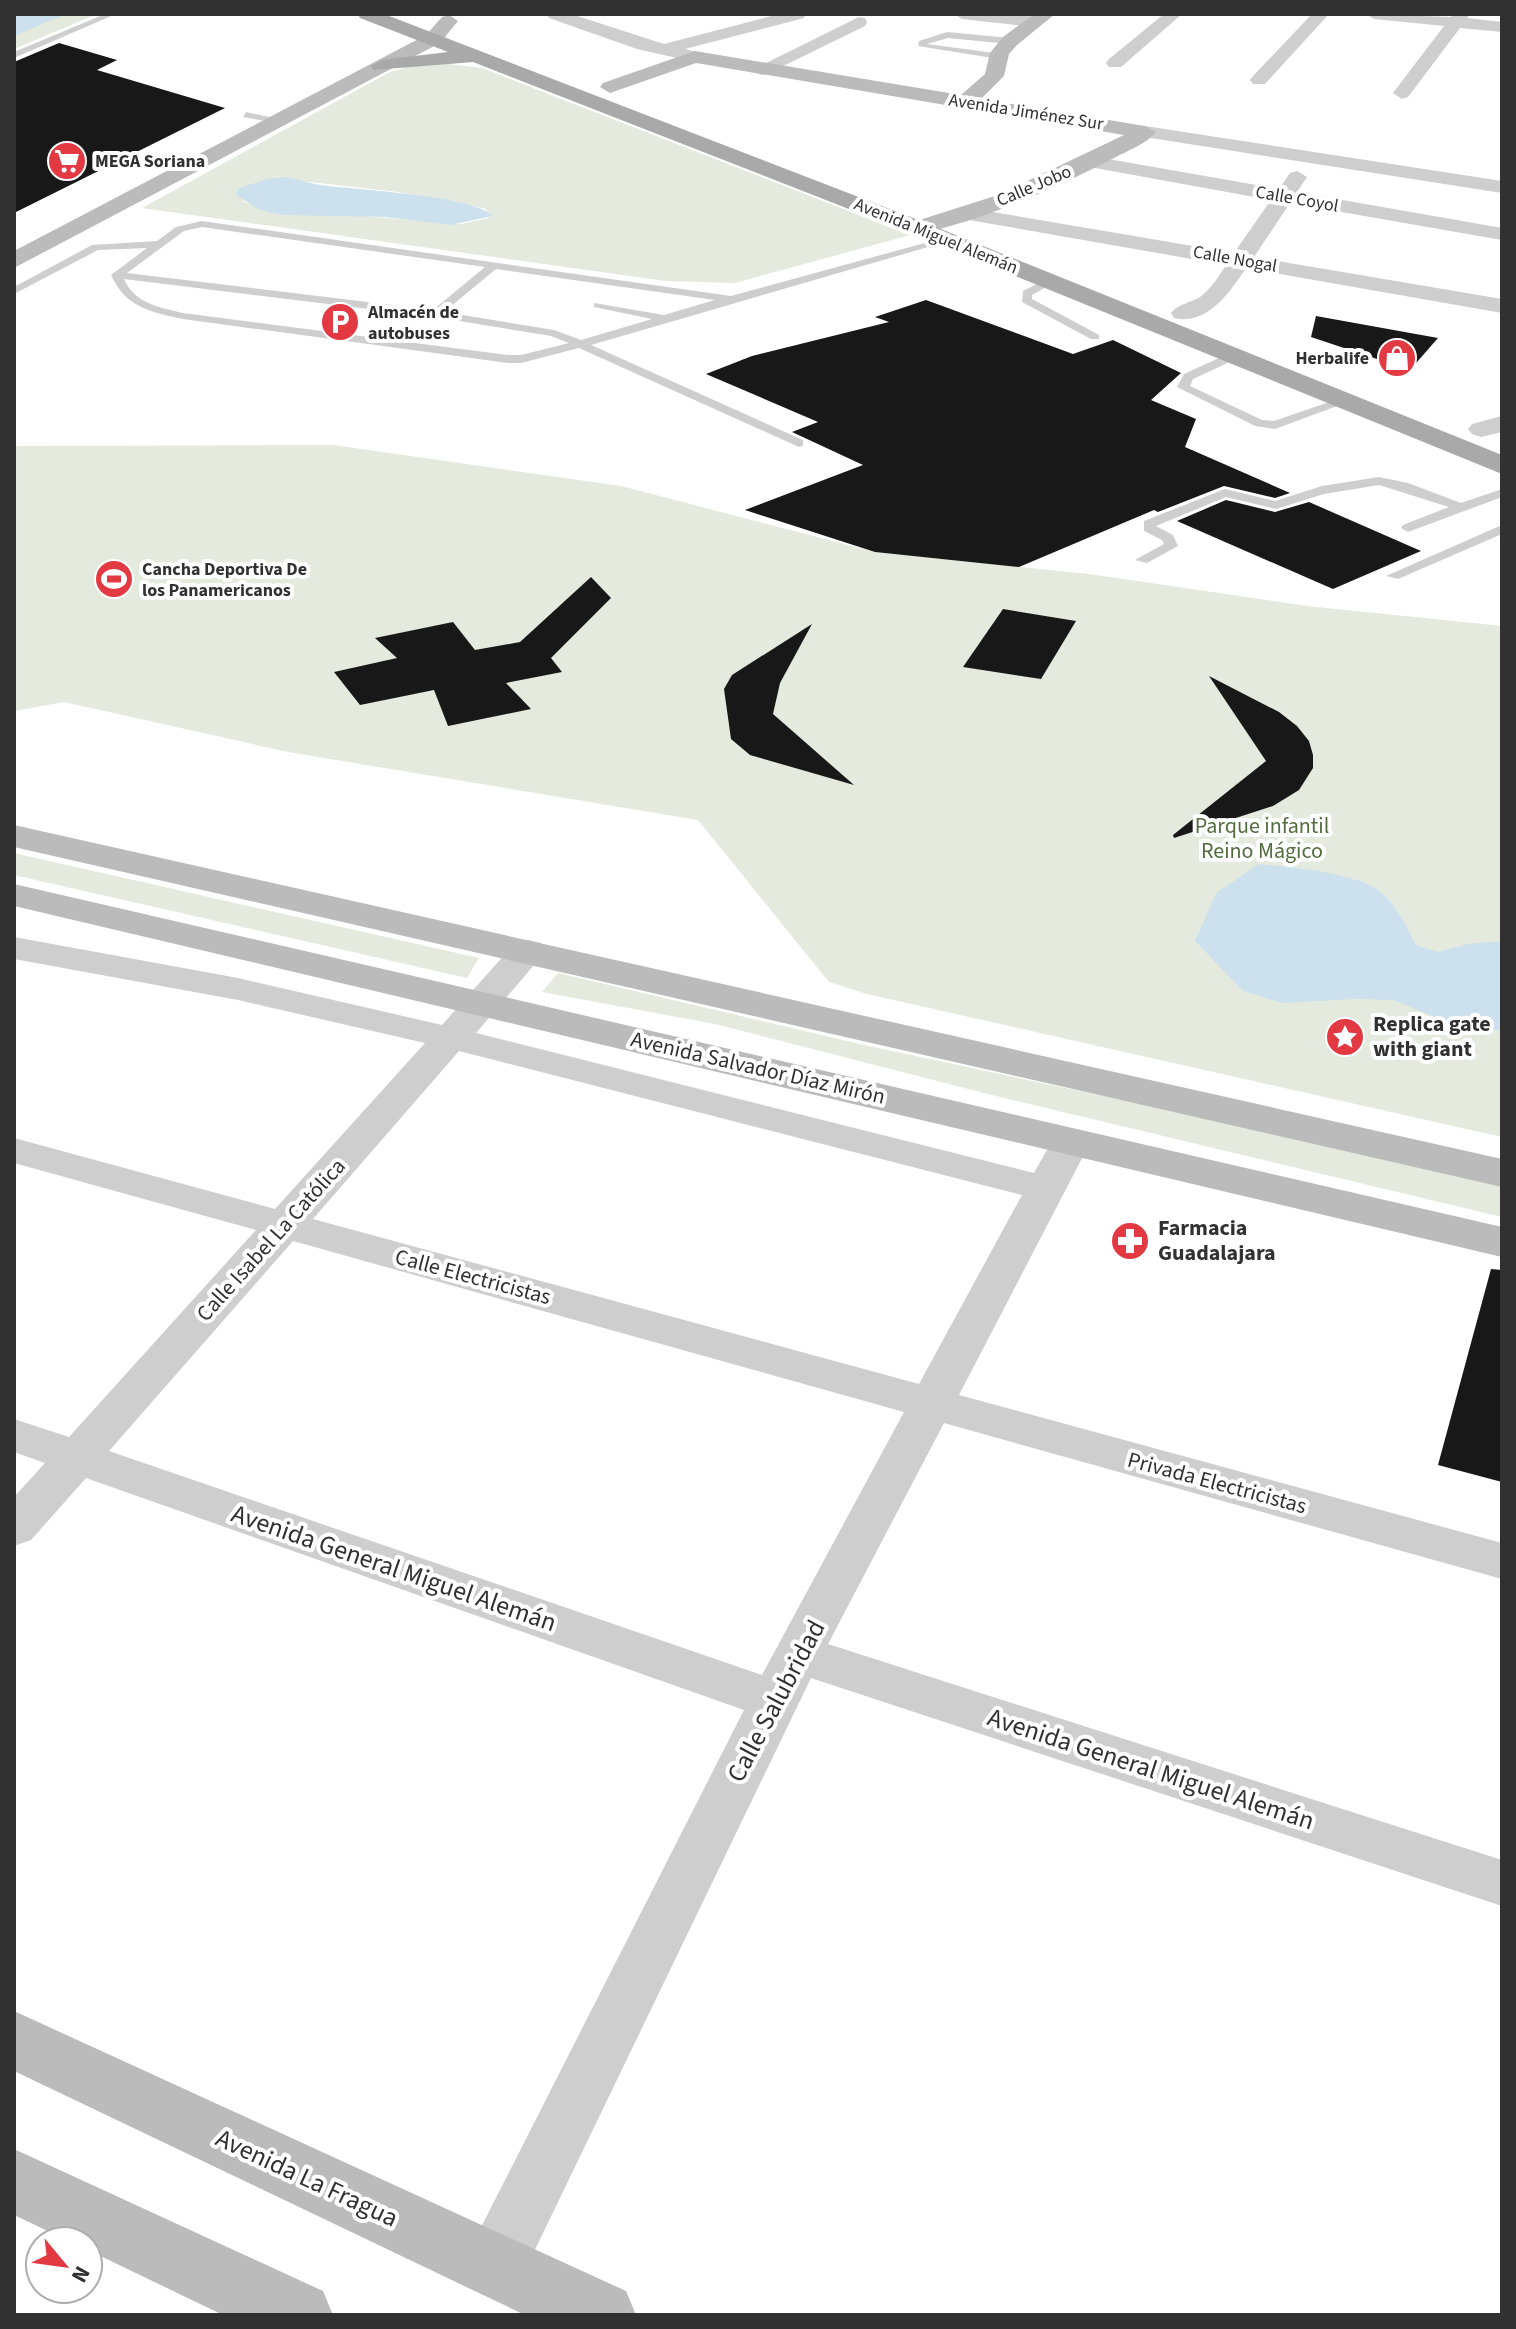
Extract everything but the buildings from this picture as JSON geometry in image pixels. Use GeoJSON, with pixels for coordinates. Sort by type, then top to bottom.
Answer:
{"type":"FeatureCollection","features":[{"type":"Feature","properties":{"kind":"main road"},"geometry":{"type":"LineString","coordinates":[[966,102],[994,76],[1005,49],[1039,18]]}},
{"type":"Feature","properties":{"kind":"main road","name":"Avenida Miguel Alemán"},"geometry":{"type":"LineString","coordinates":[[370,24],[410,30],[438,25],[610,87],[946,231],[1049,282],[1502,465]]}},
{"type":"Feature","properties":{"kind":"main road"},"geometry":{"type":"LineString","coordinates":[[17,251],[114,208],[381,66],[438,25]]}},
{"type":"Feature","properties":{"kind":"main road","name":"Avenida Miguel Alemán"},"geometry":{"type":"LineString","coordinates":[[438,25],[479,58],[918,228],[946,231],[1182,313],[1338,374]]}},
{"type":"Feature","properties":{"kind":"main road"},"geometry":{"type":"LineString","coordinates":[[17,251],[81,204],[410,30]]}},
{"type":"Feature","properties":{"kind":"main road"},"geometry":{"type":"LineString","coordinates":[[610,87],[695,57]]}},
{"type":"Feature","properties":{"kind":"main road","name":"Avenida Jiménez Sur"},"geometry":{"type":"LineString","coordinates":[[695,57],[1145,132]]}},
{"type":"Feature","properties":{"kind":"main road"},"geometry":{"type":"LineString","coordinates":[[381,66],[428,58],[479,58]]}},
{"type":"Feature","properties":{"kind":"main road","name":"Calle Jobo"},"geometry":{"type":"LineString","coordinates":[[946,231],[969,214],[1091,162],[1145,132]]}},
{"type":"Feature","properties":{"kind":"main road"},"geometry":{"type":"LineString","coordinates":[[156,164],[189,168]]}},
{"type":"Feature","properties":{"kind":"main road"},"geometry":{"type":"LineString","coordinates":[[81,204],[114,208]]}},
{"type":"Feature","properties":{"kind":"main road"},"geometry":{"type":"LineString","coordinates":[[1453,418],[1495,430]]}},
{"type":"Feature","properties":{"kind":"main road"},"geometry":{"type":"LineString","coordinates":[[14,836],[528,951],[1100,1085],[1502,1173]]}},
{"type":"Feature","properties":{"kind":"main road","name":"Avenida Salvador Díaz Mirón"},"geometry":{"type":"LineString","coordinates":[[14,895],[1502,1242]]}},
{"type":"Feature","properties":{"kind":"main road","name":"Avenida La Fragua"},"geometry":{"type":"LineString","coordinates":[[14,2040],[601,2315]]}},
{"type":"Feature","properties":{"kind":"main road"},"geometry":{"type":"LineString","coordinates":[[14,2181],[298,2315]]}},
{"type":"Feature","properties":{"kind":"street","name":"Avenida Jiménez Sur"},"geometry":{"type":"LineString","coordinates":[[555,14],[662,50],[695,57]]}},
{"type":"Feature","properties":{"kind":"street"},"geometry":{"type":"LineString","coordinates":[[662,50],[798,14]]}},
{"type":"Feature","properties":{"kind":"street"},"geometry":{"type":"LineString","coordinates":[[962,14],[1039,18]]}},
{"type":"Feature","properties":{"kind":"street"},"geometry":{"type":"LineString","coordinates":[[1115,63],[1174,14]]}},
{"type":"Feature","properties":{"kind":"street"},"geometry":{"type":"LineString","coordinates":[[1259,80],[1321,14]]}},
{"type":"Feature","properties":{"kind":"street"},"geometry":{"type":"LineString","coordinates":[[1374,14],[1458,18],[1502,27]]}},
{"type":"Feature","properties":{"kind":"street"},"geometry":{"type":"LineString","coordinates":[[716,18],[746,27]]}},
{"type":"Feature","properties":{"kind":"street"},"geometry":{"type":"LineString","coordinates":[[1402,93],[1458,18]]}},
{"type":"Feature","properties":{"kind":"street"},"geometry":{"type":"LineString","coordinates":[[761,70],[859,22]]}},
{"type":"Feature","properties":{"kind":"street","name":"Avenida Jiménez Sur"},"geometry":{"type":"LineString","coordinates":[[1145,132],[1502,187]]}},
{"type":"Feature","properties":{"kind":"street"},"geometry":{"type":"LineString","coordinates":[[1182,313],[1214,298],[1310,157]]}},
{"type":"Feature","properties":{"kind":"street","name":"Calle Coyol"},"geometry":{"type":"LineString","coordinates":[[1091,162],[1502,234]]}},
{"type":"Feature","properties":{"kind":"street","name":"Calle Nogal"},"geometry":{"type":"LineString","coordinates":[[969,214],[1502,306]]}},
{"type":"Feature","properties":{"kind":"street","name":"Avenida Salvador Díaz Mirón"},"geometry":{"type":"LineString","coordinates":[[14,948],[238,989],[451,1038],[1047,1189]]}},
{"type":"Feature","properties":{"kind":"street","name":"Calle Isabel La Católica"},"geometry":{"type":"LineString","coordinates":[[14,1528],[528,951]]}},
{"type":"Feature","properties":{"kind":"street","name":"Calle Salubridad"},"geometry":{"type":"LineString","coordinates":[[494,2267],[774,1700],[1071,1141]]}},
{"type":"Feature","properties":{"kind":"street","name":"Calle Electricistas"},"geometry":{"type":"LineString","coordinates":[[14,1150],[932,1404]]}},
{"type":"Feature","properties":{"kind":"street","name":"Privada Electricistas"},"geometry":{"type":"LineString","coordinates":[[932,1404],[1502,1561]]}},
{"type":"Feature","properties":{"kind":"street","name":"Avenida General Miguel Alemán"},"geometry":{"type":"LineString","coordinates":[[14,1435],[774,1700]]}},
{"type":"Feature","properties":{"kind":"street","name":"Avenida General Miguel Alemán"},"geometry":{"type":"LineString","coordinates":[[800,1655],[1502,1883]]}},
{"type":"Feature","properties":{"kind":"lane"},"geometry":{"type":"LineString","coordinates":[[14,55],[112,14]]}},
{"type":"Feature","properties":{"kind":"lane"},"geometry":{"type":"LineString","coordinates":[[947,35],[1005,49],[934,49],[922,46],[922,43],[947,35]]}},
{"type":"Feature","properties":{"kind":"lane"},"geometry":{"type":"LineString","coordinates":[[246,115],[278,120]]}},
{"type":"Feature","properties":{"kind":"lane"},"geometry":{"type":"LineString","coordinates":[[117,275],[180,229],[202,224],[731,299]]}},
{"type":"Feature","properties":{"kind":"lane"},"geometry":{"type":"LineString","coordinates":[[117,275],[123,292],[137,305],[233,324],[508,359],[532,357],[580,344],[946,231]]}},
{"type":"Feature","properties":{"kind":"lane"},"geometry":{"type":"LineString","coordinates":[[14,291],[96,247],[160,244]]}},
{"type":"Feature","properties":{"kind":"lane"},"geometry":{"type":"LineString","coordinates":[[435,314],[493,266]]}},
{"type":"Feature","properties":{"kind":"lane"},"geometry":{"type":"LineString","coordinates":[[117,275],[435,314],[554,333],[799,443]]}},
{"type":"Feature","properties":{"kind":"lane"},"geometry":{"type":"LineString","coordinates":[[1049,282],[1027,293],[1026,300],[1095,337]]}},
{"type":"Feature","properties":{"kind":"lane"},"geometry":{"type":"LineString","coordinates":[[598,305],[664,318]]}},
{"type":"Feature","properties":{"kind":"lane"},"geometry":{"type":"LineString","coordinates":[[1232,356],[1188,377],[1183,387],[1259,423],[1275,425],[1342,402]]}},
{"type":"Feature","properties":{"kind":"lane"},"geometry":{"type":"LineString","coordinates":[[1142,560],[1171,546],[1168,538],[1149,528],[1149,524],[1225,493],[1276,505],[1322,490],[1379,481],[1403,486],[1461,507]]}},
{"type":"Feature","properties":{"kind":"lane"},"geometry":{"type":"LineString","coordinates":[[1408,528],[1502,493]]}},
{"type":"Feature","properties":{"kind":"lane"},"geometry":{"type":"LineString","coordinates":[[1393,576],[1502,529]]}},
{"type":"Feature","properties":{"kind":"green space"},"geometry":{"type":"Polygon","coordinates":[[[14,14],[97,14],[14,49],[14,14]]]}},
{"type":"Feature","properties":{"kind":"green space"},"geometry":{"type":"Polygon","coordinates":[[[418,64],[482,68],[910,235],[735,283],[666,281],[142,208],[390,72],[418,64]],[[310,182],[242,201],[281,215],[350,215],[461,224],[489,218],[486,209],[479,207],[398,192],[310,182]]]}},
{"type":"Feature","properties":{"kind":"green space","name":"Parque infantil Reino Mágico"},"geometry":{"type":"Polygon","coordinates":[[[333,445],[621,486],[875,552],[1089,574],[1307,606],[1502,626],[1502,1137],[867,994],[829,982],[698,820],[288,752],[64,702],[14,711],[14,446],[333,445]]]}},
{"type":"Feature","properties":{"kind":"green space"},"geometry":{"type":"Polygon","coordinates":[[[14,853],[479,958],[467,978],[14,875],[14,853]]]}},
{"type":"Feature","properties":{"kind":"green space"},"geometry":{"type":"Polygon","coordinates":[[[558,973],[864,1045],[1502,1181],[1502,1217],[984,1093],[715,1024],[542,992],[558,973]]]}},
{"type":"Feature","properties":{"kind":"water"},"geometry":{"type":"Polygon","coordinates":[[[14,14],[66,14],[14,36],[14,14]]]}},
{"type":"Feature","properties":{"kind":"water"},"geometry":{"type":"Polygon","coordinates":[[[286,177],[324,185],[464,203],[493,216],[450,225],[385,217],[281,215],[258,209],[236,195],[239,188],[286,177]]]}},
{"type":"Feature","properties":{"kind":"water"},"geometry":{"type":"Polygon","coordinates":[[[1259,864],[1323,872],[1372,886],[1393,905],[1416,945],[1438,952],[1468,944],[1502,941],[1502,1031],[1454,1025],[1393,1000],[1282,1003],[1243,991],[1195,941],[1216,893],[1259,864]]]}},
{"type":"Feature","properties":{"kind":"place","name":"MEGA Soriana"},"geometry":{"type":"Point","coordinates":[67,161]}},
{"type":"Feature","properties":{"kind":"place","name":"Almacén de autobuses"},"geometry":{"type":"Point","coordinates":[340,322]}},
{"type":"Feature","properties":{"kind":"place","name":"Herbalife"},"geometry":{"type":"Point","coordinates":[1397,358]}},
{"type":"Feature","properties":{"kind":"place","name":"Cancha Deportiva De los Panamericanos"},"geometry":{"type":"Point","coordinates":[114,579]}},
{"type":"Feature","properties":{"kind":"place","name":"Replica gate with giant"},"geometry":{"type":"Point","coordinates":[1345,1037]}},
{"type":"Feature","properties":{"kind":"place","name":"Farmacia Guadalajara"},"geometry":{"type":"Point","coordinates":[1130,1241]}}]}
